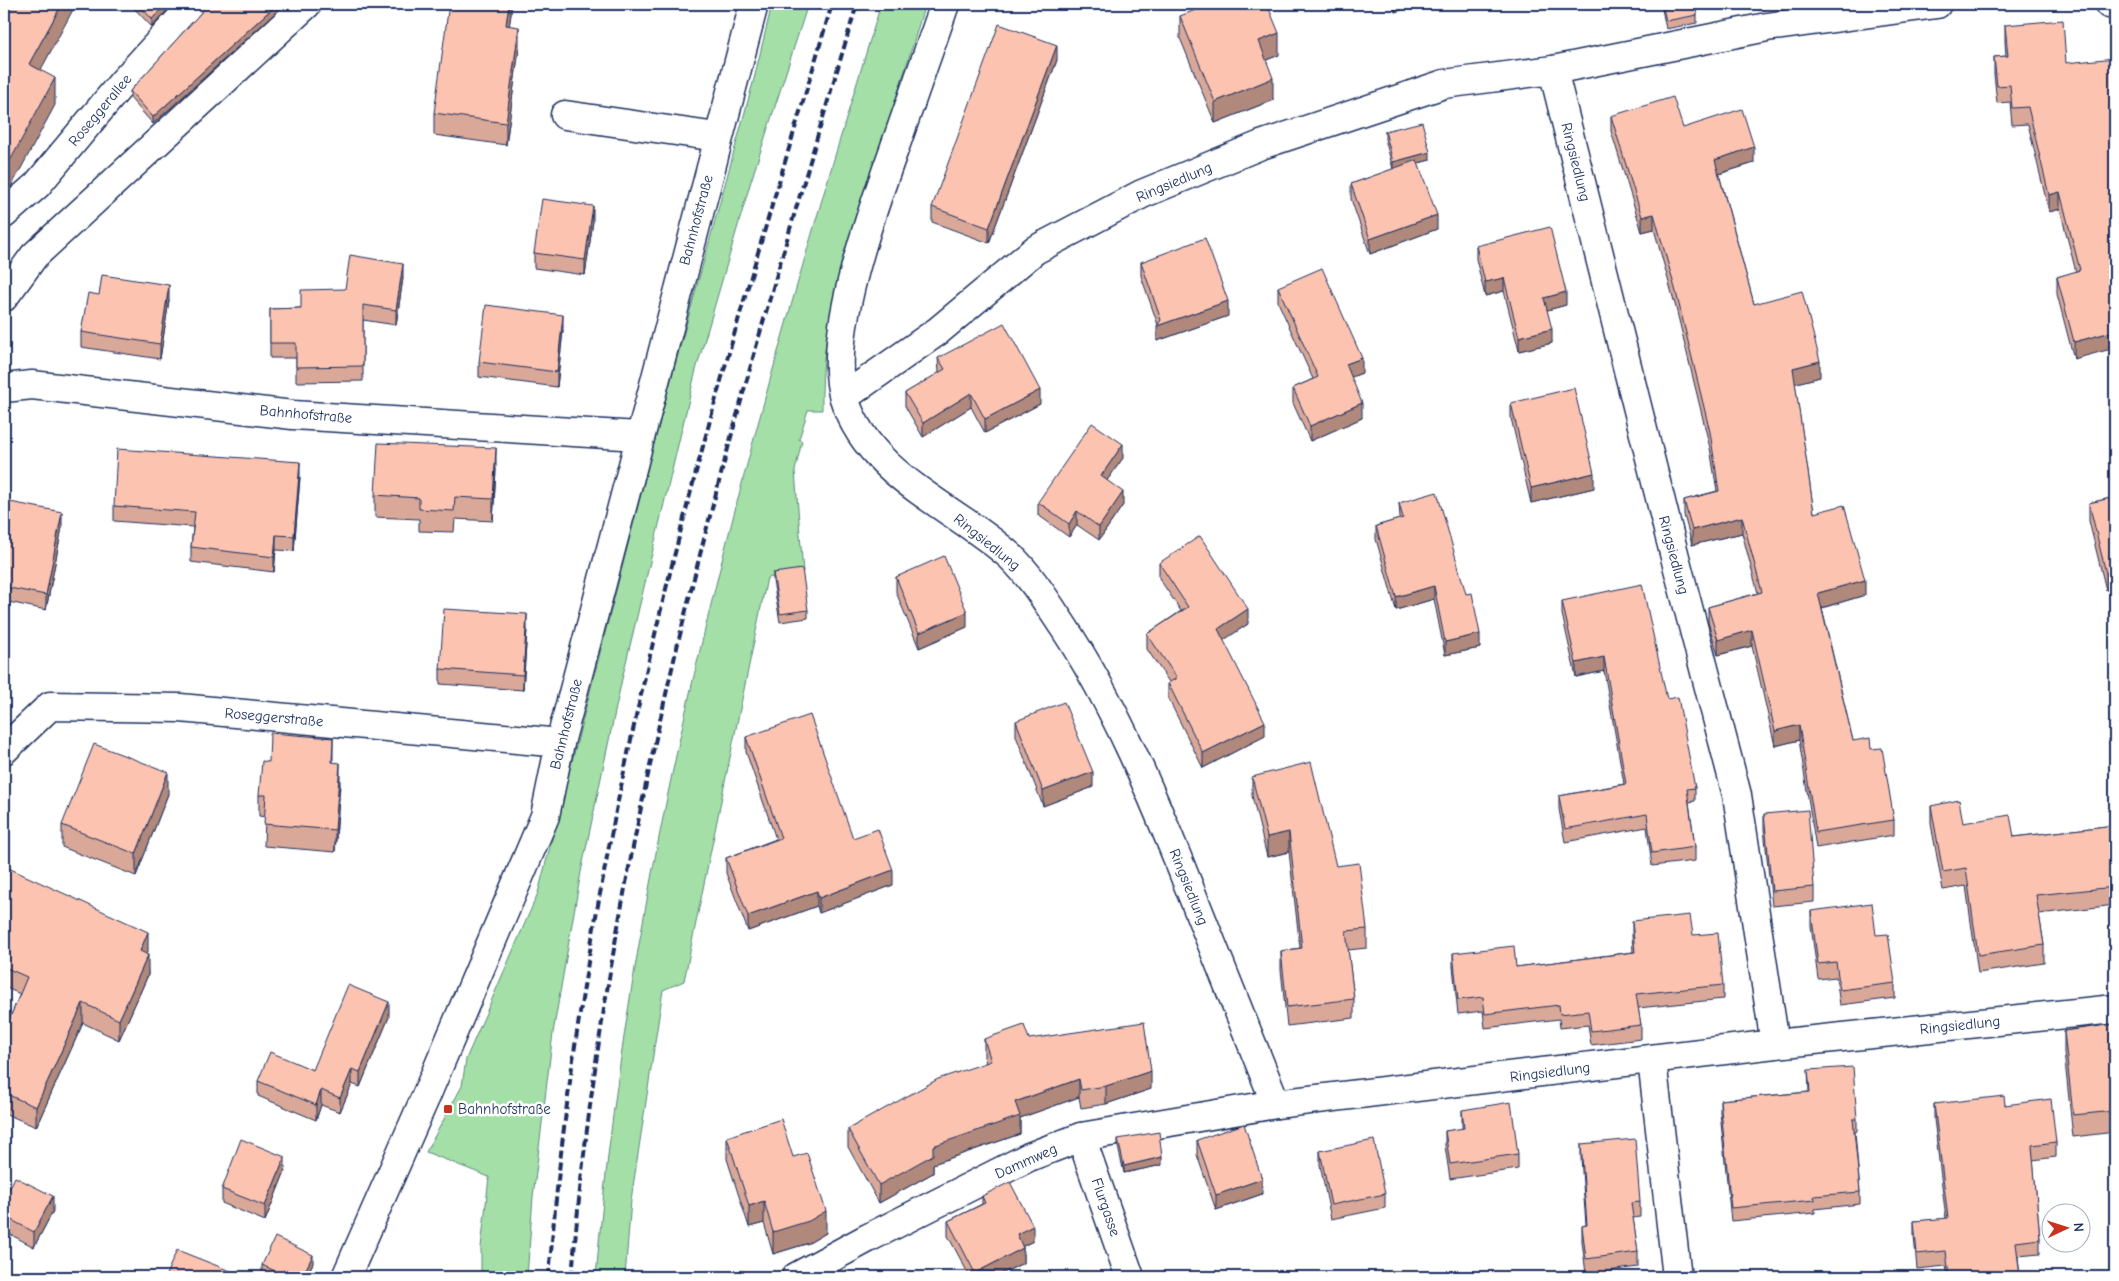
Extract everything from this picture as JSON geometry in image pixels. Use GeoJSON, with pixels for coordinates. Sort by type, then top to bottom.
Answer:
{"type":"FeatureCollection","features":[{"type":"Feature","properties":{"kind":"street","name":"Roseggerallee"},"geometry":{"type":"LineString","coordinates":[[4,214],[37,185],[122,83],[194,4]]}},
{"type":"Feature","properties":{"kind":"street"},"geometry":{"type":"LineString","coordinates":[[4,297],[34,256],[307,4]]}},
{"type":"Feature","properties":{"kind":"street","name":"Bahnhofstraße"},"geometry":{"type":"LineString","coordinates":[[346,1277],[426,1096],[545,816],[560,743],[639,436],[717,137],[754,4]]}},
{"type":"Feature","properties":{"kind":"street","name":"Ringsiedlung"},"geometry":{"type":"LineString","coordinates":[[945,4],[879,192],[854,275],[843,325],[840,363],[844,397],[859,430],[881,458],[914,487],[1010,556],[1064,627],[1089,668],[1152,795],[1276,1104],[1775,1044],[2115,1010]]}},
{"type":"Feature","properties":{"kind":"street","name":"Ringsiedlung"},"geometry":{"type":"LineString","coordinates":[[844,397],[938,331],[1035,250],[1142,194],[1261,145],[1444,84],[1553,70],[1767,28],[1937,4]]}},
{"type":"Feature","properties":{"kind":"street"},"geometry":{"type":"LineString","coordinates":[[2109,4],[2115,5]]}},
{"type":"Feature","properties":{"kind":"street","name":"Ringsiedlung"},"geometry":{"type":"LineString","coordinates":[[1553,70],[1669,534],[1737,795],[1775,1044]]}},
{"type":"Feature","properties":{"kind":"street"},"geometry":{"type":"LineString","coordinates":[[566,115],[717,137]]}},
{"type":"Feature","properties":{"kind":"street","name":"Bahnhofstraße"},"geometry":{"type":"LineString","coordinates":[[4,388],[32,385],[293,415],[639,436]]}},
{"type":"Feature","properties":{"kind":"street","name":"Roseggerstraße"},"geometry":{"type":"LineString","coordinates":[[4,750],[50,706],[180,708],[560,743]]}},
{"type":"Feature","properties":{"kind":"street"},"geometry":{"type":"LineString","coordinates":[[1652,1060],[1677,1277]]}},
{"type":"Feature","properties":{"kind":"street","name":"Dammweg"},"geometry":{"type":"LineString","coordinates":[[796,1277],[868,1238],[1029,1157],[1081,1137],[1276,1104]]}},
{"type":"Feature","properties":{"kind":"street","name":"Flurgasse"},"geometry":{"type":"LineString","coordinates":[[1081,1137],[1130,1277]]}},
{"type":"Feature","properties":{"kind":"green space"},"geometry":{"type":"Polygon","coordinates":[[[772,4],[808,4],[751,181],[696,370],[622,679],[581,872],[553,1033],[533,1197],[527,1277],[481,1277],[481,1247],[489,1177],[426,1152],[462,1086],[466,1059],[538,893],[663,409],[754,79],[772,4]]]}},
{"type":"Feature","properties":{"kind":"green space"},"geometry":{"type":"Polygon","coordinates":[[[881,4],[925,4],[855,221],[838,282],[826,345],[822,410],[808,410],[799,439],[802,441],[795,471],[803,572],[767,578],[684,981],[663,990],[631,1200],[625,1277],[596,1277],[613,1115],[637,953],[668,793],[704,633],[744,475],[788,317],[881,4]]]}},
{"type":"Feature","properties":{"kind":"building"},"geometry":{"type":"Polygon","coordinates":[[[4,4],[62,4],[29,64],[55,78],[11,159],[4,166],[4,4]]]}},
{"type":"Feature","properties":{"kind":"building"},"geometry":{"type":"Polygon","coordinates":[[[138,4],[166,4],[152,19],[138,4]]]}},
{"type":"Feature","properties":{"kind":"building"},"geometry":{"type":"Polygon","coordinates":[[[207,4],[277,4],[153,117],[130,91],[207,4]]]}},
{"type":"Feature","properties":{"kind":"building"},"geometry":{"type":"Polygon","coordinates":[[[449,4],[509,4],[506,25],[519,27],[506,123],[434,113],[449,4]]]}},
{"type":"Feature","properties":{"kind":"building"},"geometry":{"type":"Polygon","coordinates":[[[1211,4],[1267,4],[1279,33],[1259,41],[1273,78],[1215,102],[1180,16],[1211,4]]]}},
{"type":"Feature","properties":{"kind":"building"},"geometry":{"type":"Polygon","coordinates":[[[1662,4],[1695,4],[1697,15],[1666,21],[1662,4]]]}},
{"type":"Feature","properties":{"kind":"building"},"geometry":{"type":"Polygon","coordinates":[[[2063,20],[2066,63],[2115,58],[2115,208],[2109,209],[2115,231],[2115,331],[2074,342],[2057,277],[2080,270],[2060,192],[2049,195],[2028,107],[2012,108],[2010,85],[1997,86],[1994,57],[2008,56],[2005,25],[2063,20]]]}},
{"type":"Feature","properties":{"kind":"building"},"geometry":{"type":"Polygon","coordinates":[[[999,24],[1057,45],[989,228],[932,207],[999,24]]]}},
{"type":"Feature","properties":{"kind":"building"},"geometry":{"type":"Polygon","coordinates":[[[1673,97],[1683,128],[1742,109],[1754,147],[1715,160],[1754,304],[1802,291],[1820,361],[1793,368],[1814,513],[1844,505],[1865,580],[1818,593],[1853,741],[1870,738],[1871,749],[1882,748],[1894,820],[1816,832],[1799,725],[1775,731],[1752,630],[1718,640],[1708,607],[1762,592],[1742,517],[1692,530],[1684,500],[1719,491],[1710,432],[1676,292],[1654,214],[1642,217],[1611,116],[1673,97]]]}},
{"type":"Feature","properties":{"kind":"building"},"geometry":{"type":"Polygon","coordinates":[[[1422,122],[1430,152],[1393,162],[1385,131],[1422,122]]]}},
{"type":"Feature","properties":{"kind":"building"},"geometry":{"type":"Polygon","coordinates":[[[1417,160],[1437,215],[1370,239],[1351,184],[1417,160]]]}},
{"type":"Feature","properties":{"kind":"building"},"geometry":{"type":"Polygon","coordinates":[[[542,199],[593,206],[585,260],[534,253],[542,199]]]}},
{"type":"Feature","properties":{"kind":"building"},"geometry":{"type":"Polygon","coordinates":[[[1550,227],[1566,292],[1544,298],[1552,329],[1519,337],[1504,278],[1485,282],[1476,246],[1550,227]]]}},
{"type":"Feature","properties":{"kind":"building"},"geometry":{"type":"Polygon","coordinates":[[[1205,238],[1228,301],[1157,326],[1161,320],[1141,262],[1205,238]]]}},
{"type":"Feature","properties":{"kind":"building"},"geometry":{"type":"Polygon","coordinates":[[[350,255],[403,264],[396,310],[363,305],[363,366],[296,367],[296,343],[270,343],[270,309],[301,308],[301,290],[345,289],[350,255]]]}},
{"type":"Feature","properties":{"kind":"building"},"geometry":{"type":"Polygon","coordinates":[[[1322,268],[1362,358],[1346,364],[1362,403],[1310,426],[1293,388],[1318,377],[1278,287],[1322,268]]]}},
{"type":"Feature","properties":{"kind":"building"},"geometry":{"type":"Polygon","coordinates":[[[102,275],[169,285],[160,344],[81,332],[88,293],[99,295],[102,275]]]}},
{"type":"Feature","properties":{"kind":"building"},"geometry":{"type":"Polygon","coordinates":[[[486,305],[563,315],[557,372],[479,362],[486,305]]]}},
{"type":"Feature","properties":{"kind":"building"},"geometry":{"type":"Polygon","coordinates":[[[1004,323],[1040,390],[985,419],[971,393],[923,423],[905,393],[945,369],[938,358],[1004,323]]]}},
{"type":"Feature","properties":{"kind":"building"},"geometry":{"type":"Polygon","coordinates":[[[1574,388],[1594,473],[1531,488],[1511,403],[1574,388]]]}},
{"type":"Feature","properties":{"kind":"building"},"geometry":{"type":"Polygon","coordinates":[[[1092,423],[1123,444],[1101,476],[1123,492],[1099,527],[1077,511],[1069,524],[1038,502],[1092,423]]]}},
{"type":"Feature","properties":{"kind":"building"},"geometry":{"type":"Polygon","coordinates":[[[378,443],[496,448],[493,499],[455,497],[454,511],[419,509],[419,498],[375,495],[378,443]]]}},
{"type":"Feature","properties":{"kind":"building"},"geometry":{"type":"Polygon","coordinates":[[[117,449],[300,462],[294,536],[276,535],[274,557],[191,547],[195,512],[114,506],[117,449]]]}},
{"type":"Feature","properties":{"kind":"building"},"geometry":{"type":"Polygon","coordinates":[[[1437,492],[1466,594],[1472,593],[1480,634],[1445,642],[1434,586],[1396,597],[1376,526],[1403,518],[1399,503],[1437,492]]]}},
{"type":"Feature","properties":{"kind":"building"},"geometry":{"type":"Polygon","coordinates":[[[2115,497],[2115,570],[2106,573],[2089,503],[2115,497]]]}},
{"type":"Feature","properties":{"kind":"building"},"geometry":{"type":"Polygon","coordinates":[[[10,502],[62,512],[46,595],[4,587],[4,533],[10,502]]]}},
{"type":"Feature","properties":{"kind":"building"},"geometry":{"type":"Polygon","coordinates":[[[1200,536],[1248,609],[1218,629],[1265,722],[1203,753],[1168,683],[1177,678],[1147,634],[1188,607],[1159,563],[1200,536]]]}},
{"type":"Feature","properties":{"kind":"building"},"geometry":{"type":"Polygon","coordinates":[[[944,556],[967,612],[919,633],[896,577],[944,556]]]}},
{"type":"Feature","properties":{"kind":"building"},"geometry":{"type":"Polygon","coordinates":[[[802,569],[808,610],[780,614],[773,573],[802,569]]]}},
{"type":"Feature","properties":{"kind":"building"},"geometry":{"type":"Polygon","coordinates":[[[1642,584],[1667,699],[1678,697],[1695,788],[1687,789],[1695,847],[1652,853],[1647,814],[1565,829],[1559,796],[1626,784],[1604,657],[1576,663],[1562,601],[1642,584]]]}},
{"type":"Feature","properties":{"kind":"building"},"geometry":{"type":"Polygon","coordinates":[[[444,609],[527,614],[523,675],[440,669],[444,609]]]}},
{"type":"Feature","properties":{"kind":"building"},"geometry":{"type":"Polygon","coordinates":[[[1064,702],[1093,772],[1043,791],[1016,721],[1064,702]]]}},
{"type":"Feature","properties":{"kind":"building"},"geometry":{"type":"Polygon","coordinates":[[[810,715],[853,838],[878,829],[893,870],[819,898],[817,891],[748,916],[726,858],[781,838],[746,737],[810,715]]]}},
{"type":"Feature","properties":{"kind":"building"},"geometry":{"type":"Polygon","coordinates":[[[270,733],[333,738],[332,762],[340,763],[335,830],[264,824],[266,795],[259,795],[262,761],[269,762],[270,733]]]}},
{"type":"Feature","properties":{"kind":"building"},"geometry":{"type":"Polygon","coordinates":[[[94,744],[168,772],[136,854],[62,825],[94,744]]]}},
{"type":"Feature","properties":{"kind":"building"},"geometry":{"type":"Polygon","coordinates":[[[1311,762],[1336,866],[1359,863],[1367,929],[1346,931],[1354,999],[1287,1007],[1281,951],[1302,948],[1289,832],[1267,837],[1252,777],[1311,762]]]}},
{"type":"Feature","properties":{"kind":"building"},"geometry":{"type":"Polygon","coordinates":[[[1959,800],[1963,823],[2010,815],[2014,837],[2115,825],[2115,887],[2036,895],[2044,945],[1978,955],[1966,868],[1943,872],[1931,806],[1959,800]]]}},
{"type":"Feature","properties":{"kind":"building"},"geometry":{"type":"Polygon","coordinates":[[[1808,810],[1814,887],[1772,891],[1764,814],[1808,810]]]}},
{"type":"Feature","properties":{"kind":"building"},"geometry":{"type":"Polygon","coordinates":[[[4,866],[148,932],[140,951],[148,955],[119,1020],[83,1003],[36,1107],[4,1093],[4,1032],[27,977],[4,967],[4,866]]]}},
{"type":"Feature","properties":{"kind":"building"},"geometry":{"type":"Polygon","coordinates":[[[1872,903],[1876,935],[1888,934],[1895,983],[1840,990],[1836,962],[1818,964],[1811,911],[1872,903]]]}},
{"type":"Feature","properties":{"kind":"building"},"geometry":{"type":"Polygon","coordinates":[[[1690,915],[1693,935],[1718,933],[1723,985],[1636,994],[1641,1025],[1591,1031],[1588,1011],[1560,1014],[1559,1005],[1485,1014],[1483,997],[1458,1000],[1453,953],[1514,946],[1516,967],[1635,952],[1632,921],[1690,915]]]}},
{"type":"Feature","properties":{"kind":"building"},"geometry":{"type":"Polygon","coordinates":[[[348,985],[389,1002],[360,1072],[352,1069],[340,1098],[321,1090],[316,1105],[258,1081],[270,1052],[313,1070],[348,985]]]}},
{"type":"Feature","properties":{"kind":"building"},"geometry":{"type":"Polygon","coordinates":[[[1144,1022],[1151,1071],[1106,1086],[1081,1090],[1079,1079],[1015,1102],[1020,1116],[933,1146],[933,1155],[879,1185],[848,1129],[938,1079],[991,1061],[984,1039],[1024,1025],[1029,1039],[1144,1022]]]}},
{"type":"Feature","properties":{"kind":"building"},"geometry":{"type":"Polygon","coordinates":[[[2115,1024],[2115,1111],[2073,1115],[2064,1031],[2115,1024]]]}},
{"type":"Feature","properties":{"kind":"building"},"geometry":{"type":"Polygon","coordinates":[[[1853,1067],[1857,1119],[1853,1119],[1860,1192],[1814,1196],[1815,1200],[1731,1208],[1720,1100],[1810,1092],[1808,1070],[1853,1067]]]}},
{"type":"Feature","properties":{"kind":"building"},"geometry":{"type":"Polygon","coordinates":[[[2004,1096],[2005,1105],[2051,1099],[2056,1142],[2032,1145],[2040,1239],[2016,1242],[2020,1277],[1949,1277],[1946,1251],[1917,1254],[1914,1221],[1948,1218],[1934,1104],[2004,1096]]]}},
{"type":"Feature","properties":{"kind":"building"},"geometry":{"type":"Polygon","coordinates":[[[1511,1102],[1518,1154],[1450,1164],[1445,1131],[1464,1128],[1462,1110],[1511,1102]]]}},
{"type":"Feature","properties":{"kind":"building"},"geometry":{"type":"Polygon","coordinates":[[[781,1119],[793,1157],[807,1153],[826,1211],[809,1221],[773,1232],[764,1201],[749,1206],[727,1137],[781,1119]]]}},
{"type":"Feature","properties":{"kind":"building"},"geometry":{"type":"Polygon","coordinates":[[[1244,1124],[1262,1179],[1216,1195],[1197,1140],[1244,1124]]]}},
{"type":"Feature","properties":{"kind":"building"},"geometry":{"type":"Polygon","coordinates":[[[1159,1132],[1162,1157],[1124,1166],[1118,1139],[1159,1132]]]}},
{"type":"Feature","properties":{"kind":"building"},"geometry":{"type":"Polygon","coordinates":[[[241,1139],[285,1157],[265,1206],[222,1189],[241,1139]]]}},
{"type":"Feature","properties":{"kind":"building"},"geometry":{"type":"Polygon","coordinates":[[[1635,1139],[1640,1202],[1631,1203],[1638,1252],[1586,1259],[1582,1226],[1587,1225],[1581,1144],[1635,1139]]]}},
{"type":"Feature","properties":{"kind":"building"},"geometry":{"type":"Polygon","coordinates":[[[1374,1140],[1385,1194],[1331,1205],[1320,1151],[1374,1140]]]}},
{"type":"Feature","properties":{"kind":"building"},"geometry":{"type":"Polygon","coordinates":[[[15,1177],[53,1196],[34,1232],[4,1216],[4,1200],[15,1177]]]}},
{"type":"Feature","properties":{"kind":"building"},"geometry":{"type":"Polygon","coordinates":[[[1010,1182],[1033,1226],[1017,1234],[1023,1248],[975,1273],[948,1221],[985,1203],[982,1196],[1010,1182]]]}},
{"type":"Feature","properties":{"kind":"building"},"geometry":{"type":"Polygon","coordinates":[[[275,1237],[313,1255],[302,1277],[288,1277],[262,1265],[275,1237]]]}},
{"type":"Feature","properties":{"kind":"building"},"geometry":{"type":"Polygon","coordinates":[[[177,1250],[243,1276],[243,1277],[165,1277],[177,1250]]]}},
{"type":"Feature","properties":{"kind":"building"},"geometry":{"type":"Polygon","coordinates":[[[1599,1272],[1599,1277],[1555,1277],[1599,1272]]]}},
{"type":"Feature","properties":{"kind":"railway"},"geometry":{"type":"LineString","coordinates":[[549,1277],[560,1161],[575,1046],[593,931],[639,702],[695,475],[765,228],[832,4]]}},
{"type":"Feature","properties":{"kind":"railway"},"geometry":{"type":"LineString","coordinates":[[572,1277],[589,1114],[613,953],[644,793],[680,633],[721,475],[810,160],[857,4]]}},
{"type":"Feature","properties":{"kind":"place","name":"Bahnhofstraße"},"geometry":{"type":"Point","coordinates":[448,1109]}}]}
